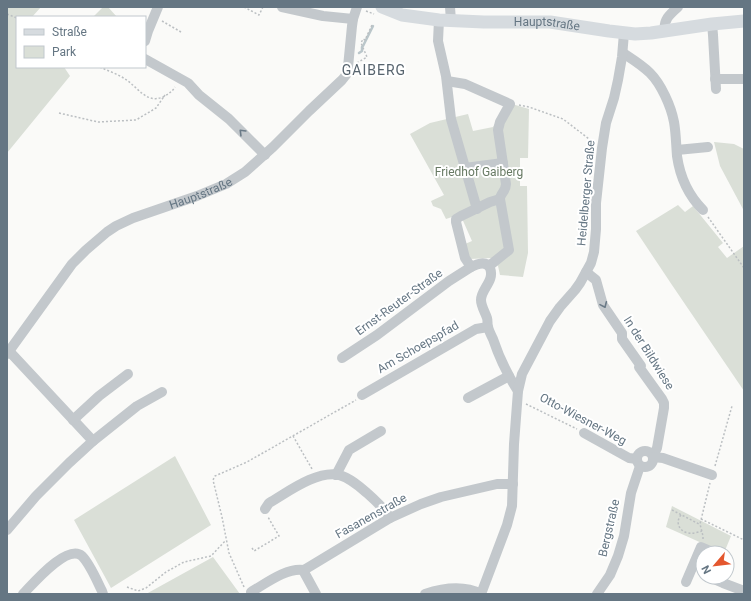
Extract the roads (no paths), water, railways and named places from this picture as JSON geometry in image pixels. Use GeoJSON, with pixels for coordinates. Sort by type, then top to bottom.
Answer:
{"type":"FeatureCollection","features":[{"type":"Feature","properties":{"kind":"main road","name":"Hauptstraße"},"geometry":{"type":"LineString","coordinates":[[379,11],[445,20],[484,22],[550,22],[635,34],[744,21]]}},
{"type":"Feature","properties":{"kind":"street"},"geometry":{"type":"LineString","coordinates":[[146,37],[158,7]]}},
{"type":"Feature","properties":{"kind":"street"},"geometry":{"type":"LineString","coordinates":[[282,7],[323,16],[353,19]]}},
{"type":"Feature","properties":{"kind":"street"},"geometry":{"type":"LineString","coordinates":[[450,7],[438,44],[447,81],[451,119],[466,168],[476,209]]}},
{"type":"Feature","properties":{"kind":"street"},"geometry":{"type":"LineString","coordinates":[[665,31],[664,25],[666,19],[678,7]]}},
{"type":"Feature","properties":{"kind":"street","name":"Hauptstraße"},"geometry":{"type":"LineString","coordinates":[[8,353],[72,264],[106,232],[133,218],[197,196],[226,184],[245,172],[265,155],[342,80],[348,70],[353,19],[360,10]]}},
{"type":"Feature","properties":{"kind":"street"},"geometry":{"type":"LineString","coordinates":[[712,24],[716,84],[744,79]]}},
{"type":"Feature","properties":{"kind":"street","name":"Heidelberger Straße"},"geometry":{"type":"LineString","coordinates":[[481,594],[509,520],[512,506],[514,444],[520,380],[546,326],[557,310],[578,286],[593,258],[596,228],[596,196],[602,146],[608,116],[617,86],[624,33]]}},
{"type":"Feature","properties":{"kind":"street"},"geometry":{"type":"LineString","coordinates":[[622,53],[649,72],[662,90],[674,121],[678,162],[686,186],[693,200],[703,210]]}},
{"type":"Feature","properties":{"kind":"street"},"geometry":{"type":"LineString","coordinates":[[146,60],[188,83],[199,95],[229,119],[265,155]]}},
{"type":"Feature","properties":{"kind":"street"},"geometry":{"type":"LineString","coordinates":[[447,81],[465,84],[510,104],[498,128],[506,186],[500,200],[509,250],[489,266]]}},
{"type":"Feature","properties":{"kind":"street"},"geometry":{"type":"LineString","coordinates":[[677,150],[708,147]]}},
{"type":"Feature","properties":{"kind":"street"},"geometry":{"type":"LineString","coordinates":[[466,168],[503,163]]}},
{"type":"Feature","properties":{"kind":"street"},"geometry":{"type":"LineString","coordinates":[[489,266],[480,263],[471,267],[465,258],[456,221],[457,218],[490,202],[500,200]]}},
{"type":"Feature","properties":{"kind":"street"},"geometry":{"type":"LineString","coordinates":[[489,266],[491,273],[490,280],[481,299],[488,327],[500,358],[518,395]]}},
{"type":"Feature","properties":{"kind":"street","name":"Ernst-Reuter-Straße"},"geometry":{"type":"LineString","coordinates":[[342,358],[396,322],[471,267]]}},
{"type":"Feature","properties":{"kind":"street","name":"In der Bildwiese"},"geometry":{"type":"LineString","coordinates":[[586,272],[596,280],[603,305],[622,333],[622,339],[641,366],[639,367],[664,403],[657,448],[653,456]]}},
{"type":"Feature","properties":{"kind":"street","name":"Am Schoepspfad"},"geometry":{"type":"LineString","coordinates":[[362,395],[476,329],[488,327]]}},
{"type":"Feature","properties":{"kind":"street"},"geometry":{"type":"LineString","coordinates":[[8,353],[93,441]]}},
{"type":"Feature","properties":{"kind":"street"},"geometry":{"type":"LineString","coordinates":[[73,420],[99,396],[128,374]]}},
{"type":"Feature","properties":{"kind":"street"},"geometry":{"type":"LineString","coordinates":[[468,398],[509,376]]}},
{"type":"Feature","properties":{"kind":"street"},"geometry":{"type":"LineString","coordinates":[[7,530],[36,496],[93,441],[137,406],[162,392]]}},
{"type":"Feature","properties":{"kind":"street"},"geometry":{"type":"LineString","coordinates":[[336,475],[349,450],[381,431]]}},
{"type":"Feature","properties":{"kind":"street","name":"Otto-Wiesner-Weg"},"geometry":{"type":"LineString","coordinates":[[584,433],[638,462]]}},
{"type":"Feature","properties":{"kind":"street"},"geometry":{"type":"LineString","coordinates":[[638,462],[638,454],[646,450],[653,456],[713,471]]}},
{"type":"Feature","properties":{"kind":"street","name":"Bergstraße"},"geometry":{"type":"LineString","coordinates":[[597,594],[612,571],[618,556],[624,536],[638,462]]}},
{"type":"Feature","properties":{"kind":"street"},"geometry":{"type":"LineString","coordinates":[[267,513],[269,503],[309,480],[322,476],[336,475],[355,482],[390,518]]}},
{"type":"Feature","properties":{"kind":"street","name":"Fasanenstraße"},"geometry":{"type":"LineString","coordinates":[[249,593],[281,575],[297,569],[304,570],[390,518],[421,504],[441,497],[497,484],[513,484]]}},
{"type":"Feature","properties":{"kind":"street"},"geometry":{"type":"LineString","coordinates":[[22,594],[44,571],[53,564],[65,557],[75,554],[81,555],[85,560],[103,594]]}},
{"type":"Feature","properties":{"kind":"street"},"geometry":{"type":"LineString","coordinates":[[686,582],[695,562]]}},
{"type":"Feature","properties":{"kind":"street"},"geometry":{"type":"LineString","coordinates":[[304,570],[316,594]]}},
{"type":"Feature","properties":{"kind":"street"},"geometry":{"type":"LineString","coordinates":[[729,585],[744,590]]}},
{"type":"Feature","properties":{"kind":"street"},"geometry":{"type":"LineString","coordinates":[[425,594],[443,589],[456,588],[471,590],[481,594]]}},
{"type":"Feature","properties":{"kind":"waterway"},"geometry":{"type":"LineString","coordinates":[[363,46],[373,26]]}},
{"type":"Feature","properties":{"kind":"waterway"},"geometry":{"type":"LineString","coordinates":[[359,53],[362,51],[362,47]]}},
{"type":"Feature","properties":{"kind":"district","name":"GAIBERG"},"geometry":{"type":"Point","coordinates":[374,70]}},
{"type":"Feature","properties":{"kind":"park label","name":"Friedhof Gaiberg"},"geometry":{"type":"Point","coordinates":[479,172]}}]}
